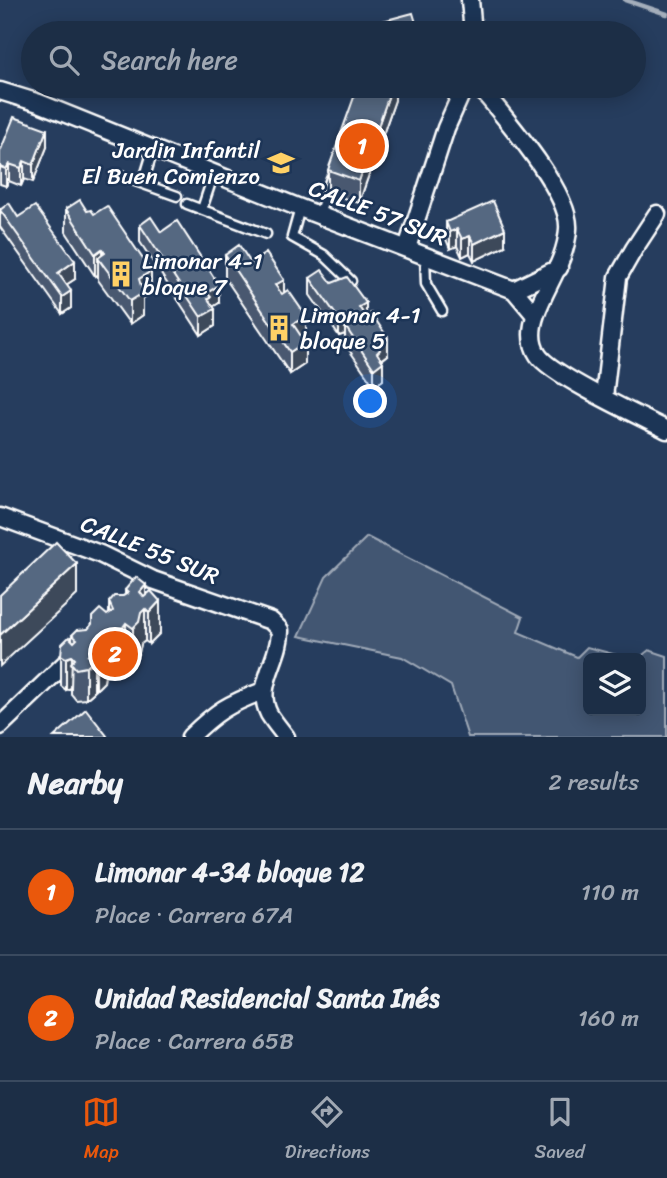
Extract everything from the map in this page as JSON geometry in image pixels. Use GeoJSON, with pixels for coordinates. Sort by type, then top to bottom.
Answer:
{"type":"FeatureCollection","features":[{"type":"Feature","properties":{"kind":"street"},"geometry":{"type":"LineString","coordinates":[[470,0],[472,21]]}},
{"type":"Feature","properties":{"kind":"street","name":"CALLE 57 SUR"},"geometry":{"type":"LineString","coordinates":[[0,91],[21,97]]}},
{"type":"Feature","properties":{"kind":"street","name":"CALLE 57 SUR"},"geometry":{"type":"LineString","coordinates":[[23,98],[514,290],[535,315]]}},
{"type":"Feature","properties":{"kind":"street"},"geometry":{"type":"LineString","coordinates":[[407,248],[446,128],[459,98]]}},
{"type":"Feature","properties":{"kind":"street"},"geometry":{"type":"LineString","coordinates":[[489,98],[526,143],[562,204],[569,228],[559,268],[535,315],[531,340],[533,347],[544,363],[667,430]]}},
{"type":"Feature","properties":{"kind":"street"},"geometry":{"type":"LineString","coordinates":[[604,397],[618,278],[657,214]]}},
{"type":"Feature","properties":{"kind":"street"},"geometry":{"type":"LineString","coordinates":[[514,290],[559,268]]}},
{"type":"Feature","properties":{"kind":"street","name":"CALLE 55 SUR"},"geometry":{"type":"LineString","coordinates":[[0,517],[100,554],[148,585],[271,621],[280,630],[280,642],[263,691]]}},
{"type":"Feature","properties":{"kind":"street"},"geometry":{"type":"LineString","coordinates":[[0,726],[86,644]]}},
{"type":"Feature","properties":{"kind":"street"},"geometry":{"type":"LineString","coordinates":[[190,737],[217,712],[237,700],[263,691],[268,712],[286,737]]}},
{"type":"Feature","properties":{"kind":"lane"},"geometry":{"type":"LineString","coordinates":[[143,183],[153,150]]}},
{"type":"Feature","properties":{"kind":"lane"},"geometry":{"type":"LineString","coordinates":[[319,215],[334,170]]}},
{"type":"Feature","properties":{"kind":"lane"},"geometry":{"type":"LineString","coordinates":[[202,209],[214,173]]}},
{"type":"Feature","properties":{"kind":"lane"},"geometry":{"type":"LineString","coordinates":[[118,175],[177,196]]}},
{"type":"Feature","properties":{"kind":"lane"},"geometry":{"type":"LineString","coordinates":[[187,204],[266,234]]}},
{"type":"Feature","properties":{"kind":"lane"},"geometry":{"type":"LineString","coordinates":[[300,208],[292,237],[324,255],[351,281]]}},
{"type":"Feature","properties":{"kind":"lane"},"geometry":{"type":"LineString","coordinates":[[425,255],[426,284],[442,312]]}},
{"type":"Feature","properties":{"kind":"shaded area"},"geometry":{"type":"Polygon","coordinates":[[[367,537],[523,617],[518,632],[577,657],[587,647],[609,653],[583,653],[583,716],[646,716],[645,653],[649,650],[667,656],[667,737],[468,737],[451,686],[402,657],[299,636],[326,577],[367,537]]]}},
{"type":"Feature","properties":{"kind":"building"},"geometry":{"type":"Polygon","coordinates":[[[413,13],[415,21],[383,21],[413,13]]]}},
{"type":"Feature","properties":{"kind":"building"},"geometry":{"type":"Polygon","coordinates":[[[354,98],[388,98],[359,181],[328,170],[354,98]]]}},
{"type":"Feature","properties":{"kind":"building"},"geometry":{"type":"Polygon","coordinates":[[[14,117],[47,129],[33,165],[24,161],[21,168],[9,164],[6,169],[0,167],[0,152],[14,117]]]}},
{"type":"Feature","properties":{"kind":"building"},"geometry":{"type":"Polygon","coordinates":[[[80,200],[87,211],[91,210],[94,214],[107,206],[151,271],[139,279],[143,293],[130,301],[98,258],[105,253],[102,249],[95,254],[66,209],[80,200]]]}},
{"type":"Feature","properties":{"kind":"building"},"geometry":{"type":"Polygon","coordinates":[[[493,201],[505,229],[474,244],[470,236],[462,239],[457,229],[450,232],[446,222],[493,201]]]}},
{"type":"Feature","properties":{"kind":"building"},"geometry":{"type":"Polygon","coordinates":[[[9,203],[18,217],[35,206],[75,261],[58,273],[71,291],[62,297],[0,210],[9,203]]]}},
{"type":"Feature","properties":{"kind":"building"},"geometry":{"type":"Polygon","coordinates":[[[151,217],[161,232],[177,221],[219,285],[207,293],[215,309],[201,317],[140,225],[151,217]]]}},
{"type":"Feature","properties":{"kind":"building"},"geometry":{"type":"Polygon","coordinates":[[[239,245],[251,263],[266,253],[284,280],[275,285],[282,294],[288,290],[306,316],[293,324],[305,342],[290,352],[225,255],[239,245]]]}},
{"type":"Feature","properties":{"kind":"building"},"geometry":{"type":"Polygon","coordinates":[[[322,270],[332,283],[347,277],[366,303],[359,307],[366,317],[371,313],[388,338],[377,346],[380,350],[377,353],[383,362],[374,369],[345,326],[356,319],[355,313],[339,319],[310,278],[322,270]]]}},
{"type":"Feature","properties":{"kind":"building"},"geometry":{"type":"Polygon","coordinates":[[[56,542],[77,564],[0,635],[0,595],[56,542]]]}},
{"type":"Feature","properties":{"kind":"building"},"geometry":{"type":"Polygon","coordinates":[[[136,577],[146,585],[140,592],[144,597],[151,591],[160,601],[149,613],[145,609],[141,613],[139,622],[133,628],[126,623],[121,630],[125,634],[105,643],[104,651],[96,659],[92,654],[88,655],[94,661],[86,667],[76,669],[71,663],[75,659],[72,656],[66,658],[61,655],[62,644],[69,637],[74,642],[77,639],[72,635],[77,630],[88,629],[92,624],[92,617],[100,609],[107,615],[113,611],[109,602],[114,596],[128,593],[125,590],[136,577]]]}},
{"type":"Feature","properties":{"kind":"building"},"geometry":{"type":"Polygon","coordinates":[[[86,709],[106,737],[54,737],[86,709]]]}},
{"type":"Feature","properties":{"kind":"waterway"},"geometry":{"type":"LineString","coordinates":[[625,0],[667,14]]}},
{"type":"Feature","properties":{"kind":"place","name":"Limonar 4-34 bloque 12"},"geometry":{"type":"Point","coordinates":[362,146]}},
{"type":"Feature","properties":{"kind":"place","name":"Jardin Infantil El Buen Comienzo"},"geometry":{"type":"Point","coordinates":[281,163]}},
{"type":"Feature","properties":{"kind":"place","name":"Limonar 4-1 bloque 7"},"geometry":{"type":"Point","coordinates":[121,274]}},
{"type":"Feature","properties":{"kind":"place","name":"Limonar 4-1 bloque 5"},"geometry":{"type":"Point","coordinates":[279,328]}},
{"type":"Feature","properties":{"kind":"place","name":"Unidad Residencial Santa Inés"},"geometry":{"type":"Point","coordinates":[115,654]}}]}
